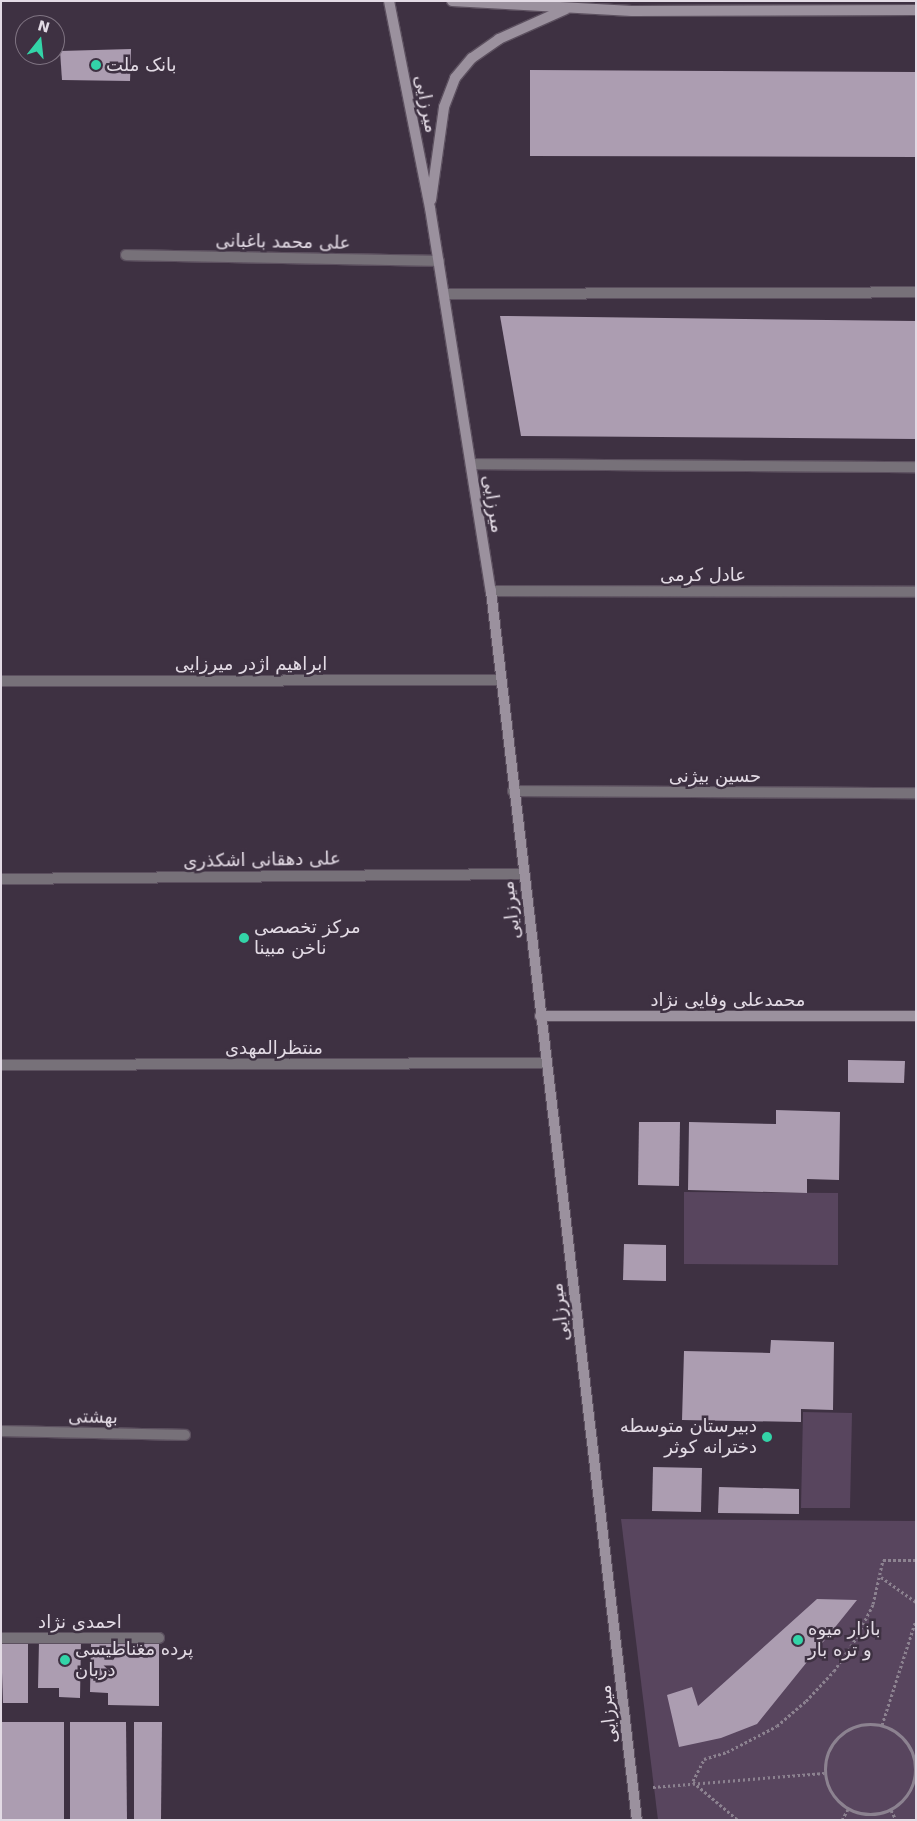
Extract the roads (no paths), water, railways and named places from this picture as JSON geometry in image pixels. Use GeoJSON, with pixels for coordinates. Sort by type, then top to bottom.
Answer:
{"type":"FeatureCollection","features":[{"type":"Feature","properties":{"kind":"main road","name":"میرزایی"},"geometry":{"type":"LineString","coordinates":[[389,1],[430,208],[491,591],[513,792],[637,1820]]}},
{"type":"Feature","properties":{"kind":"main road"},"geometry":{"type":"LineString","coordinates":[[452,1],[601,9],[756,12],[916,10]]}},
{"type":"Feature","properties":{"kind":"main road"},"geometry":{"type":"LineString","coordinates":[[582,1],[601,9]]}},
{"type":"Feature","properties":{"kind":"main road"},"geometry":{"type":"LineString","coordinates":[[430,208],[444,107],[455,78],[472,58],[499,39],[569,8]]}},
{"type":"Feature","properties":{"kind":"main road","name":"محمدعلی وفایی نژاد"},"geometry":{"type":"LineString","coordinates":[[540,1016],[916,1016]]}},
{"type":"Feature","properties":{"kind":"street","name":"علی محمد باغبانی"},"geometry":{"type":"LineString","coordinates":[[126,255],[438,261]]}},
{"type":"Feature","properties":{"kind":"street"},"geometry":{"type":"LineString","coordinates":[[444,294],[916,292]]}},
{"type":"Feature","properties":{"kind":"street"},"geometry":{"type":"LineString","coordinates":[[471,464],[916,467]]}},
{"type":"Feature","properties":{"kind":"street","name":"عادل کرمی"},"geometry":{"type":"LineString","coordinates":[[491,591],[916,592]]}},
{"type":"Feature","properties":{"kind":"street","name":"ابراهیم اژدر میرزایی"},"geometry":{"type":"LineString","coordinates":[[1,681],[500,680]]}},
{"type":"Feature","properties":{"kind":"street","name":"حسین بیژنی"},"geometry":{"type":"LineString","coordinates":[[513,792],[916,792]]}},
{"type":"Feature","properties":{"kind":"street","name":"علی دهقانی اشکذری"},"geometry":{"type":"LineString","coordinates":[[1,879],[523,874]]}},
{"type":"Feature","properties":{"kind":"street","name":"منتظرالمهدی"},"geometry":{"type":"LineString","coordinates":[[1,1066],[546,1063]]}},
{"type":"Feature","properties":{"kind":"street","name":"بهشتی"},"geometry":{"type":"LineString","coordinates":[[1,1431],[185,1435]]}},
{"type":"Feature","properties":{"kind":"street","name":"احمدی نژاد"},"geometry":{"type":"LineString","coordinates":[[1,1638],[159,1638]]}},
{"type":"Feature","properties":{"kind":"place","name":"بانک ملت"},"geometry":{"type":"Point","coordinates":[96,65]}},
{"type":"Feature","properties":{"kind":"place","name":"مرکز تخصصی ناخن مبینا"},"geometry":{"type":"Point","coordinates":[244,938]}},
{"type":"Feature","properties":{"kind":"place","name":"دبیرستان متوسطه دخترانه کوثر"},"geometry":{"type":"Point","coordinates":[767,1437]}},
{"type":"Feature","properties":{"kind":"place","name":"بازار میوه و تره بار"},"geometry":{"type":"Point","coordinates":[798,1640]}},
{"type":"Feature","properties":{"kind":"place","name":"پرده مغناطیسی دربان"},"geometry":{"type":"Point","coordinates":[65,1660]}}]}
